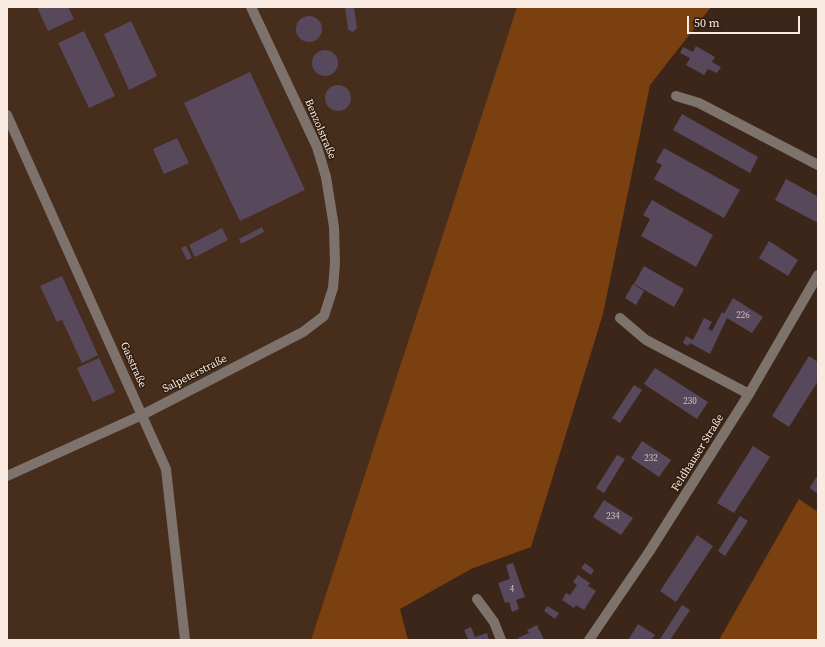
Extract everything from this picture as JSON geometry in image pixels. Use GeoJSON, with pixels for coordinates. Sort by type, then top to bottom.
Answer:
{"type":"FeatureCollection","features":[{"type":"Feature","properties":{"kind":"street","name":"Benzolstraße"},"geometry":{"type":"LineString","coordinates":[[251,7],[317,147],[326,177],[334,227],[335,263],[333,288],[324,316]]}},
{"type":"Feature","properties":{"kind":"street"},"geometry":{"type":"LineString","coordinates":[[676,96],[698,103],[818,165]]}},
{"type":"Feature","properties":{"kind":"street","name":"Gasstraße"},"geometry":{"type":"LineString","coordinates":[[7,115],[166,469],[185,640]]}},
{"type":"Feature","properties":{"kind":"street","name":"Feldhauser Straße"},"geometry":{"type":"LineString","coordinates":[[589,640],[649,552],[749,394],[818,274]]}},
{"type":"Feature","properties":{"kind":"street","name":"Salpeterstraße"},"geometry":{"type":"LineString","coordinates":[[7,476],[142,414],[303,332],[324,316]]}},
{"type":"Feature","properties":{"kind":"street"},"geometry":{"type":"LineString","coordinates":[[620,318],[646,340],[749,394]]}},
{"type":"Feature","properties":{"kind":"street"},"geometry":{"type":"LineString","coordinates":[[477,599],[494,622],[501,640]]}},
{"type":"Feature","properties":{"kind":"shaded area"},"geometry":{"type":"Polygon","coordinates":[[[7,7],[517,7],[311,640],[7,640],[7,7]]]}},
{"type":"Feature","properties":{"kind":"shaded area"},"geometry":{"type":"Polygon","coordinates":[[[517,7],[711,7],[650,85],[603,314],[531,547],[471,569],[400,609],[408,640],[311,640],[517,7]]]}},
{"type":"Feature","properties":{"kind":"shaded area"},"geometry":{"type":"Polygon","coordinates":[[[799,499],[818,512],[818,640],[719,640],[799,499]]]}},
{"type":"Feature","properties":{"kind":"building"},"geometry":{"type":"Polygon","coordinates":[[[37,7],[68,7],[74,19],[48,31],[37,7]]]}},
{"type":"Feature","properties":{"kind":"building"},"geometry":{"type":"Polygon","coordinates":[[[345,7],[354,7],[357,28],[353,32],[348,30],[345,7]]]}},
{"type":"Feature","properties":{"kind":"building"},"geometry":{"type":"Polygon","coordinates":[[[309,16],[318,20],[322,29],[318,38],[309,42],[300,38],[296,29],[300,20],[309,16]]]}},
{"type":"Feature","properties":{"kind":"building"},"geometry":{"type":"Polygon","coordinates":[[[131,21],[157,76],[129,90],[104,34],[131,21]]]}},
{"type":"Feature","properties":{"kind":"building"},"geometry":{"type":"Polygon","coordinates":[[[84,31],[115,96],[89,108],[58,43],[84,31]]]}},
{"type":"Feature","properties":{"kind":"building"},"geometry":{"type":"Polygon","coordinates":[[[696,46],[715,57],[712,62],[721,67],[717,73],[708,69],[704,75],[686,65],[690,58],[680,53],[683,47],[693,52],[696,46]]]}},
{"type":"Feature","properties":{"kind":"building"},"geometry":{"type":"Polygon","coordinates":[[[325,50],[334,54],[338,63],[334,72],[325,76],[316,72],[312,63],[316,54],[325,50]]]}},
{"type":"Feature","properties":{"kind":"building"},"geometry":{"type":"Polygon","coordinates":[[[250,72],[305,190],[240,221],[184,103],[250,72]]]}},
{"type":"Feature","properties":{"kind":"building"},"geometry":{"type":"Polygon","coordinates":[[[338,85],[347,89],[351,98],[347,107],[338,111],[329,107],[325,98],[329,89],[338,85]]]}},
{"type":"Feature","properties":{"kind":"building"},"geometry":{"type":"Polygon","coordinates":[[[682,114],[758,157],[750,173],[673,130],[682,114]]]}},
{"type":"Feature","properties":{"kind":"building"},"geometry":{"type":"Polygon","coordinates":[[[177,138],[189,163],[164,174],[153,149],[177,138]]]}},
{"type":"Feature","properties":{"kind":"building"},"geometry":{"type":"Polygon","coordinates":[[[664,148],[740,190],[724,218],[654,179],[662,165],[656,162],[664,148]]]}},
{"type":"Feature","properties":{"kind":"building"},"geometry":{"type":"Polygon","coordinates":[[[786,179],[817,196],[818,194],[818,223],[775,200],[786,179]]]}},
{"type":"Feature","properties":{"kind":"building"},"geometry":{"type":"Polygon","coordinates":[[[652,200],[713,235],[696,267],[641,236],[650,219],[643,215],[652,200]]]}},
{"type":"Feature","properties":{"kind":"building"},"geometry":{"type":"Polygon","coordinates":[[[262,227],[264,232],[241,244],[239,239],[262,227]]]}},
{"type":"Feature","properties":{"kind":"building"},"geometry":{"type":"Polygon","coordinates":[[[222,228],[228,240],[195,257],[189,245],[222,228]]]}},
{"type":"Feature","properties":{"kind":"building"},"geometry":{"type":"Polygon","coordinates":[[[769,241],[798,260],[788,276],[759,258],[769,241]]]}},
{"type":"Feature","properties":{"kind":"building"},"geometry":{"type":"Polygon","coordinates":[[[186,246],[192,258],[187,260],[181,248],[186,246]]]}},
{"type":"Feature","properties":{"kind":"building"},"geometry":{"type":"Polygon","coordinates":[[[644,266],[684,289],[674,307],[634,284],[644,266]]]}},
{"type":"Feature","properties":{"kind":"building"},"geometry":{"type":"Polygon","coordinates":[[[62,276],[98,355],[82,363],[62,320],[57,322],[40,286],[62,276]]]}},
{"type":"Feature","properties":{"kind":"building"},"geometry":{"type":"Polygon","coordinates":[[[633,284],[644,291],[636,305],[625,298],[633,284]]]}},
{"type":"Feature","properties":{"kind":"building"},"geometry":{"type":"Polygon","coordinates":[[[733,298],[763,317],[752,333],[727,318],[710,354],[690,343],[688,346],[683,343],[686,336],[693,340],[704,318],[712,322],[708,329],[712,331],[722,312],[724,314],[733,298]]]}},
{"type":"Feature","properties":{"kind":"building"},"geometry":{"type":"Polygon","coordinates":[[[809,356],[818,362],[818,381],[789,427],[772,416],[809,356]]]}},
{"type":"Feature","properties":{"kind":"building"},"geometry":{"type":"Polygon","coordinates":[[[99,358],[115,392],[93,402],[77,368],[99,358]]]}},
{"type":"Feature","properties":{"kind":"building"},"geometry":{"type":"Polygon","coordinates":[[[655,368],[708,402],[697,419],[644,384],[655,368]]]}},
{"type":"Feature","properties":{"kind":"building"},"geometry":{"type":"Polygon","coordinates":[[[634,385],[642,390],[620,423],[612,418],[634,385]]]}},
{"type":"Feature","properties":{"kind":"building"},"geometry":{"type":"Polygon","coordinates":[[[642,441],[671,460],[659,477],[631,458],[642,441]]]}},
{"type":"Feature","properties":{"kind":"building"},"geometry":{"type":"Polygon","coordinates":[[[753,446],[770,457],[734,513],[717,503],[753,446]]]}},
{"type":"Feature","properties":{"kind":"building"},"geometry":{"type":"Polygon","coordinates":[[[617,455],[625,459],[604,493],[596,488],[617,455]]]}},
{"type":"Feature","properties":{"kind":"building"},"geometry":{"type":"Polygon","coordinates":[[[818,475],[818,494],[810,487],[818,475]]]}},
{"type":"Feature","properties":{"kind":"building"},"geometry":{"type":"Polygon","coordinates":[[[604,500],[633,518],[621,535],[593,517],[604,500]]]}},
{"type":"Feature","properties":{"kind":"building"},"geometry":{"type":"Polygon","coordinates":[[[740,516],[748,521],[725,556],[718,551],[740,516]]]}},
{"type":"Feature","properties":{"kind":"building"},"geometry":{"type":"Polygon","coordinates":[[[697,535],[713,546],[676,602],[660,591],[697,535]]]}},
{"type":"Feature","properties":{"kind":"building"},"geometry":{"type":"Polygon","coordinates":[[[513,563],[525,597],[516,600],[519,609],[512,612],[509,602],[505,603],[498,583],[510,579],[506,565],[513,563]]]}},
{"type":"Feature","properties":{"kind":"building"},"geometry":{"type":"Polygon","coordinates":[[[585,563],[594,570],[591,575],[581,568],[585,563]]]}},
{"type":"Feature","properties":{"kind":"building"},"geometry":{"type":"Polygon","coordinates":[[[578,575],[590,583],[588,586],[596,591],[584,610],[576,605],[574,608],[562,600],[566,593],[570,595],[577,585],[573,582],[578,575]]]}},
{"type":"Feature","properties":{"kind":"building"},"geometry":{"type":"Polygon","coordinates":[[[682,605],[690,610],[670,640],[661,640],[660,639],[682,605]]]}},
{"type":"Feature","properties":{"kind":"building"},"geometry":{"type":"Polygon","coordinates":[[[547,606],[559,613],[555,619],[544,611],[547,606]]]}},
{"type":"Feature","properties":{"kind":"building"},"geometry":{"type":"Polygon","coordinates":[[[638,624],[655,635],[651,640],[628,640],[638,624]]]}},
{"type":"Feature","properties":{"kind":"building"},"geometry":{"type":"Polygon","coordinates":[[[537,625],[544,640],[519,640],[518,638],[529,633],[527,630],[537,625]]]}},
{"type":"Feature","properties":{"kind":"building"},"geometry":{"type":"Polygon","coordinates":[[[471,627],[475,637],[487,633],[489,640],[466,640],[468,639],[464,630],[471,627]]]}}]}
